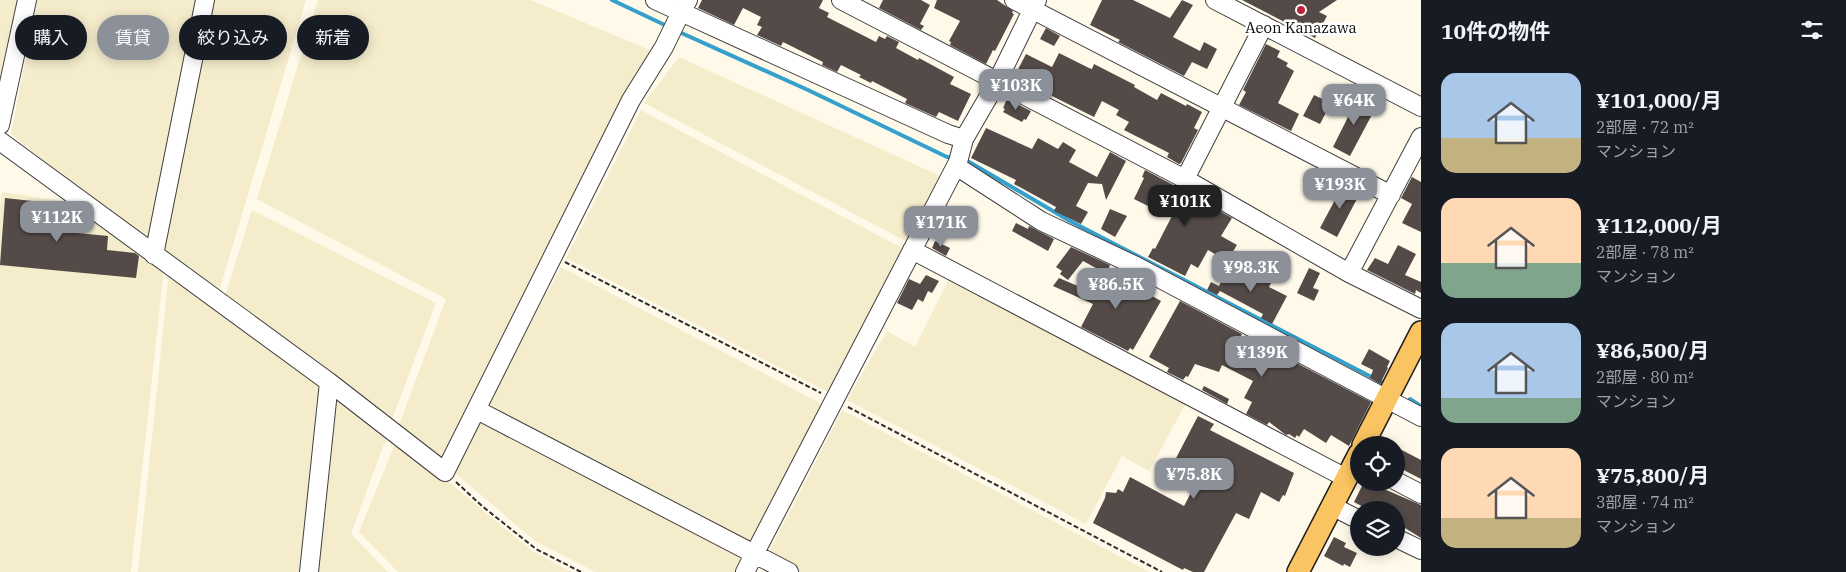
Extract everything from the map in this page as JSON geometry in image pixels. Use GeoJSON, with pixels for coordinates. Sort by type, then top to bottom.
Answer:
{"type":"FeatureCollection","features":[{"type":"Feature","properties":{"kind":"main road"},"geometry":{"type":"LineString","coordinates":[[1369,436],[1421,332]]}},
{"type":"Feature","properties":{"kind":"main road"},"geometry":{"type":"LineString","coordinates":[[1298,572],[1350,473]]}},
{"type":"Feature","properties":{"kind":"street"},"geometry":{"type":"LineString","coordinates":[[0,125],[27,0]]}},
{"type":"Feature","properties":{"kind":"street"},"geometry":{"type":"LineString","coordinates":[[154,255],[205,0]]}},
{"type":"Feature","properties":{"kind":"street"},"geometry":{"type":"LineString","coordinates":[[655,0],[682,10],[948,134],[960,153],[1041,221],[1136,266],[1421,417]]}},
{"type":"Feature","properties":{"kind":"street"},"geometry":{"type":"LineString","coordinates":[[841,0],[1185,179],[1350,273],[1421,309]]}},
{"type":"Feature","properties":{"kind":"street"},"geometry":{"type":"LineString","coordinates":[[1014,0],[1035,5],[1222,107],[1391,195]]}},
{"type":"Feature","properties":{"kind":"street"},"geometry":{"type":"LineString","coordinates":[[1215,0],[1421,107]]}},
{"type":"Feature","properties":{"kind":"street"},"geometry":{"type":"LineString","coordinates":[[745,572],[912,250],[1035,5]]}},
{"type":"Feature","properties":{"kind":"street"},"geometry":{"type":"LineString","coordinates":[[0,141],[328,382],[446,472],[631,100],[664,47],[682,10]]}},
{"type":"Feature","properties":{"kind":"street"},"geometry":{"type":"LineString","coordinates":[[1185,179],[1264,26]]}},
{"type":"Feature","properties":{"kind":"street"},"geometry":{"type":"LineString","coordinates":[[1350,273],[1421,138]]}},
{"type":"Feature","properties":{"kind":"street"},"geometry":{"type":"LineString","coordinates":[[912,250],[1350,457]]}},
{"type":"Feature","properties":{"kind":"street"},"geometry":{"type":"LineString","coordinates":[[309,572],[328,382]]}},
{"type":"Feature","properties":{"kind":"street"},"geometry":{"type":"LineString","coordinates":[[477,410],[789,572]]}},
{"type":"Feature","properties":{"kind":"street"},"geometry":{"type":"LineString","coordinates":[[1405,486],[1421,494]]}},
{"type":"Feature","properties":{"kind":"street"},"geometry":{"type":"LineString","coordinates":[[1332,506],[1350,515]]}},
{"type":"Feature","properties":{"kind":"street"},"geometry":{"type":"LineString","coordinates":[[1405,542],[1421,550]]}},
{"type":"Feature","properties":{"kind":"path"},"geometry":{"type":"LineString","coordinates":[[553,256],[834,400],[1162,572]]}},
{"type":"Feature","properties":{"kind":"path"},"geometry":{"type":"LineString","coordinates":[[446,472],[482,506],[536,549],[581,572]]}},
{"type":"Feature","properties":{"kind":"shaded area"},"geometry":{"type":"Polygon","coordinates":[[[0,0],[24,0],[21,15],[15,15],[15,45],[0,121],[0,0]]]}},
{"type":"Feature","properties":{"kind":"shaded area"},"geometry":{"type":"Polygon","coordinates":[[[37,0],[200,0],[197,15],[179,15],[179,60],[188,60],[150,246],[11,134],[25,60],[87,60],[87,15],[34,15],[37,0]]]}},
{"type":"Feature","properties":{"kind":"shaded area"},"geometry":{"type":"Polygon","coordinates":[[[213,0],[306,0],[302,15],[297,15],[297,30],[218,295],[159,252],[200,60],[287,60],[287,15],[210,15],[213,0]]]}},
{"type":"Feature","properties":{"kind":"shaded area"},"geometry":{"type":"Polygon","coordinates":[[[318,0],[531,0],[654,52],[445,462],[399,425],[446,299],[257,199],[300,60],[369,60],[369,15],[313,15],[318,0]]]}},
{"type":"Feature","properties":{"kind":"shaded area"},"geometry":{"type":"Polygon","coordinates":[[[679,57],[947,179],[913,245],[644,103],[679,57]]]}},
{"type":"Feature","properties":{"kind":"shaded area"},"geometry":{"type":"Polygon","coordinates":[[[641,110],[908,251],[834,395],[566,258],[641,110]]]}},
{"type":"Feature","properties":{"kind":"shaded area"},"geometry":{"type":"Polygon","coordinates":[[[2,192],[74,203],[164,268],[131,572],[0,572],[0,207],[2,192]]]}},
{"type":"Feature","properties":{"kind":"shaded area"},"geometry":{"type":"Polygon","coordinates":[[[252,210],[436,303],[391,422],[224,299],[252,210]]]}},
{"type":"Feature","properties":{"kind":"shaded area"},"geometry":{"type":"Polygon","coordinates":[[[561,267],[826,406],[752,548],[485,410],[561,267]]]}},
{"type":"Feature","properties":{"kind":"shaded area"},"geometry":{"type":"Polygon","coordinates":[[[169,272],[324,385],[303,572],[138,572],[169,272]]]}},
{"type":"Feature","properties":{"kind":"shaded area"},"geometry":{"type":"Polygon","coordinates":[[[949,279],[1186,403],[1149,471],[1122,456],[1086,524],[847,400],[887,331],[915,347],[949,279]]]}},
{"type":"Feature","properties":{"kind":"shaded area"},"geometry":{"type":"Polygon","coordinates":[[[337,393],[388,433],[351,534],[388,572],[318,572],[337,393]]]}},
{"type":"Feature","properties":{"kind":"shaded area"},"geometry":{"type":"Polygon","coordinates":[[[842,410],[1149,572],[797,572],[767,556],[842,410]]]}},
{"type":"Feature","properties":{"kind":"shaded area"},"geometry":{"type":"Polygon","coordinates":[[[480,418],[750,557],[742,572],[595,572],[535,541],[453,471],[480,418]]]}},
{"type":"Feature","properties":{"kind":"shaded area"},"geometry":{"type":"Polygon","coordinates":[[[397,439],[532,551],[572,572],[398,572],[359,532],[397,439]]]}},
{"type":"Feature","properties":{"kind":"building"},"geometry":{"type":"Polygon","coordinates":[[[702,0],[823,0],[819,8],[829,13],[827,17],[876,42],[879,36],[885,39],[887,36],[899,42],[896,48],[954,77],[950,84],[971,94],[958,121],[939,112],[936,117],[905,103],[907,99],[872,81],[871,83],[859,77],[861,75],[841,65],[837,72],[822,65],[823,62],[783,42],[781,46],[757,35],[762,27],[757,25],[761,17],[743,8],[734,25],[698,8],[702,0]]]}},
{"type":"Feature","properties":{"kind":"building"},"geometry":{"type":"Polygon","coordinates":[[[883,0],[921,0],[930,5],[920,24],[924,26],[921,30],[879,8],[883,0]]]}},
{"type":"Feature","properties":{"kind":"building"},"geometry":{"type":"Polygon","coordinates":[[[937,0],[997,0],[1013,11],[1012,13],[1014,14],[995,51],[993,50],[986,64],[950,45],[951,42],[949,41],[960,21],[934,8],[937,0]]]}},
{"type":"Feature","properties":{"kind":"building"},"geometry":{"type":"Polygon","coordinates":[[[1102,0],[1133,0],[1170,18],[1182,0],[1193,5],[1173,37],[1200,51],[1204,42],[1217,49],[1207,69],[1192,62],[1184,76],[1118,42],[1120,40],[1090,25],[1102,0]]]}},
{"type":"Feature","properties":{"kind":"building"},"geometry":{"type":"Polygon","coordinates":[[[1242,0],[1337,0],[1319,12],[1327,16],[1315,38],[1242,0]]]}},
{"type":"Feature","properties":{"kind":"building"},"geometry":{"type":"Polygon","coordinates":[[[1046,28],[1060,36],[1054,46],[1040,39],[1046,28]]]}},
{"type":"Feature","properties":{"kind":"building"},"geometry":{"type":"Polygon","coordinates":[[[1266,44],[1280,51],[1277,57],[1288,63],[1286,66],[1294,71],[1278,103],[1299,114],[1291,131],[1239,105],[1246,92],[1243,90],[1266,44]]]}},
{"type":"Feature","properties":{"kind":"building"},"geometry":{"type":"Polygon","coordinates":[[[1059,53],[1092,69],[1094,64],[1135,85],[1134,87],[1157,100],[1161,93],[1202,112],[1194,128],[1198,130],[1181,163],[1179,164],[1167,157],[1169,153],[1124,130],[1129,122],[1116,115],[1119,110],[1102,101],[1094,117],[1014,77],[1026,54],[1052,67],[1059,53]]]}},
{"type":"Feature","properties":{"kind":"building"},"geometry":{"type":"Polygon","coordinates":[[[1314,95],[1331,103],[1320,124],[1303,116],[1314,95]]]}},
{"type":"Feature","properties":{"kind":"building"},"geometry":{"type":"Polygon","coordinates":[[[1358,97],[1376,107],[1350,156],[1333,147],[1358,97]]]}},
{"type":"Feature","properties":{"kind":"building"},"geometry":{"type":"Polygon","coordinates":[[[1007,99],[1031,111],[1026,120],[1024,119],[1022,122],[1003,112],[1007,99]]]}},
{"type":"Feature","properties":{"kind":"building"},"geometry":{"type":"Polygon","coordinates":[[[986,128],[1032,149],[1038,138],[1058,149],[1063,142],[1076,150],[1069,162],[1097,177],[1110,152],[1126,161],[1106,200],[1102,184],[1088,183],[1076,206],[1088,212],[1081,224],[1054,211],[1056,207],[1014,184],[1016,180],[971,158],[986,128]]]}},
{"type":"Feature","properties":{"kind":"building"},"geometry":{"type":"Polygon","coordinates":[[[1145,170],[1179,188],[1178,191],[1185,195],[1183,198],[1207,208],[1209,205],[1232,218],[1221,236],[1237,245],[1227,261],[1208,250],[1198,268],[1191,264],[1185,276],[1148,257],[1153,248],[1155,249],[1174,212],[1152,202],[1150,207],[1134,199],[1144,178],[1142,177],[1145,170]]]}},
{"type":"Feature","properties":{"kind":"building"},"geometry":{"type":"Polygon","coordinates":[[[1412,177],[1421,182],[1421,232],[1402,223],[1412,204],[1401,198],[1412,177]]]}},
{"type":"Feature","properties":{"kind":"building"},"geometry":{"type":"Polygon","coordinates":[[[1344,183],[1361,191],[1337,237],[1320,228],[1344,183]]]}},
{"type":"Feature","properties":{"kind":"building"},"geometry":{"type":"Polygon","coordinates":[[[5,198],[69,205],[67,232],[108,236],[107,250],[135,253],[139,256],[136,278],[0,265],[5,198]]]}},
{"type":"Feature","properties":{"kind":"building"},"geometry":{"type":"Polygon","coordinates":[[[1110,209],[1127,216],[1115,237],[1101,229],[1110,209]]]}},
{"type":"Feature","properties":{"kind":"building"},"geometry":{"type":"Polygon","coordinates":[[[1016,223],[1028,229],[1029,226],[1054,239],[1048,251],[1012,231],[1016,223]]]}},
{"type":"Feature","properties":{"kind":"building"},"geometry":{"type":"Polygon","coordinates":[[[935,241],[950,248],[946,256],[932,248],[935,241]]]}},
{"type":"Feature","properties":{"kind":"building"},"geometry":{"type":"Polygon","coordinates":[[[1398,245],[1416,254],[1405,275],[1421,282],[1421,293],[1416,290],[1415,294],[1367,270],[1375,258],[1388,264],[1398,245]]]}},
{"type":"Feature","properties":{"kind":"building"},"geometry":{"type":"Polygon","coordinates":[[[1071,247],[1110,265],[1109,268],[1111,269],[1107,274],[1083,261],[1068,280],[1060,274],[1062,271],[1056,267],[1071,247]]]}},
{"type":"Feature","properties":{"kind":"building"},"geometry":{"type":"Polygon","coordinates":[[[1230,265],[1261,282],[1263,279],[1271,283],[1269,287],[1287,296],[1272,324],[1261,318],[1263,314],[1220,291],[1217,295],[1207,290],[1211,282],[1219,286],[1230,265]]]}},
{"type":"Feature","properties":{"kind":"building"},"geometry":{"type":"Polygon","coordinates":[[[1309,268],[1320,273],[1313,288],[1319,290],[1314,301],[1297,293],[1309,268]]]}},
{"type":"Feature","properties":{"kind":"building"},"geometry":{"type":"Polygon","coordinates":[[[1113,269],[1126,276],[1124,280],[1161,301],[1133,350],[1130,348],[1128,351],[1081,327],[1093,304],[1053,286],[1059,278],[1099,295],[1113,269]]]}},
{"type":"Feature","properties":{"kind":"building"},"geometry":{"type":"Polygon","coordinates":[[[926,275],[939,281],[932,293],[928,291],[923,302],[918,299],[912,310],[897,303],[909,279],[920,284],[926,275]]]}},
{"type":"Feature","properties":{"kind":"building"},"geometry":{"type":"Polygon","coordinates":[[[1180,301],[1242,334],[1238,341],[1267,356],[1270,349],[1371,402],[1354,436],[1350,436],[1349,446],[1331,435],[1326,443],[1304,429],[1299,437],[1297,435],[1295,438],[1289,434],[1286,435],[1269,422],[1267,425],[1246,414],[1252,402],[1244,398],[1253,381],[1222,365],[1219,372],[1195,364],[1188,377],[1186,376],[1183,380],[1167,372],[1169,368],[1149,357],[1180,301]]]}},
{"type":"Feature","properties":{"kind":"building"},"geometry":{"type":"Polygon","coordinates":[[[1369,349],[1390,361],[1380,384],[1370,378],[1373,370],[1361,364],[1369,349]]]}},
{"type":"Feature","properties":{"kind":"building"},"geometry":{"type":"Polygon","coordinates":[[[1204,386],[1229,399],[1227,404],[1202,390],[1204,386]]]}},
{"type":"Feature","properties":{"kind":"building"},"geometry":{"type":"Polygon","coordinates":[[[1198,416],[1214,424],[1210,430],[1294,473],[1285,496],[1283,495],[1279,502],[1261,492],[1249,519],[1236,513],[1204,572],[1193,572],[1184,568],[1183,570],[1093,523],[1106,492],[1116,493],[1118,489],[1123,492],[1130,477],[1184,506],[1194,487],[1159,469],[1165,458],[1174,462],[1198,416]]]}},
{"type":"Feature","properties":{"kind":"building"},"geometry":{"type":"Polygon","coordinates":[[[1405,452],[1421,460],[1421,479],[1405,471],[1405,452]]]}},
{"type":"Feature","properties":{"kind":"building"},"geometry":{"type":"Polygon","coordinates":[[[1360,491],[1389,491],[1421,505],[1421,538],[1405,528],[1405,501],[1354,501],[1360,491]]]}},
{"type":"Feature","properties":{"kind":"building"},"geometry":{"type":"Polygon","coordinates":[[[1334,537],[1346,543],[1344,547],[1350,550],[1350,556],[1356,556],[1350,567],[1344,564],[1343,566],[1324,556],[1334,537]]]}},
{"type":"Feature","properties":{"kind":"waterway"},"geometry":{"type":"LineString","coordinates":[[612,0],[669,27]]}},
{"type":"Feature","properties":{"kind":"waterway"},"geometry":{"type":"LineString","coordinates":[[677,31],[808,90],[947,157],[954,158]]}},
{"type":"Feature","properties":{"kind":"waterway"},"geometry":{"type":"LineString","coordinates":[[964,159],[1070,221],[1383,383]]}},
{"type":"Feature","properties":{"kind":"waterway"},"geometry":{"type":"LineString","coordinates":[[1410,399],[1421,406]]}},
{"type":"Feature","properties":{"kind":"place","name":"Aeon Kanazawa"},"geometry":{"type":"Point","coordinates":[1301,10]}}]}
